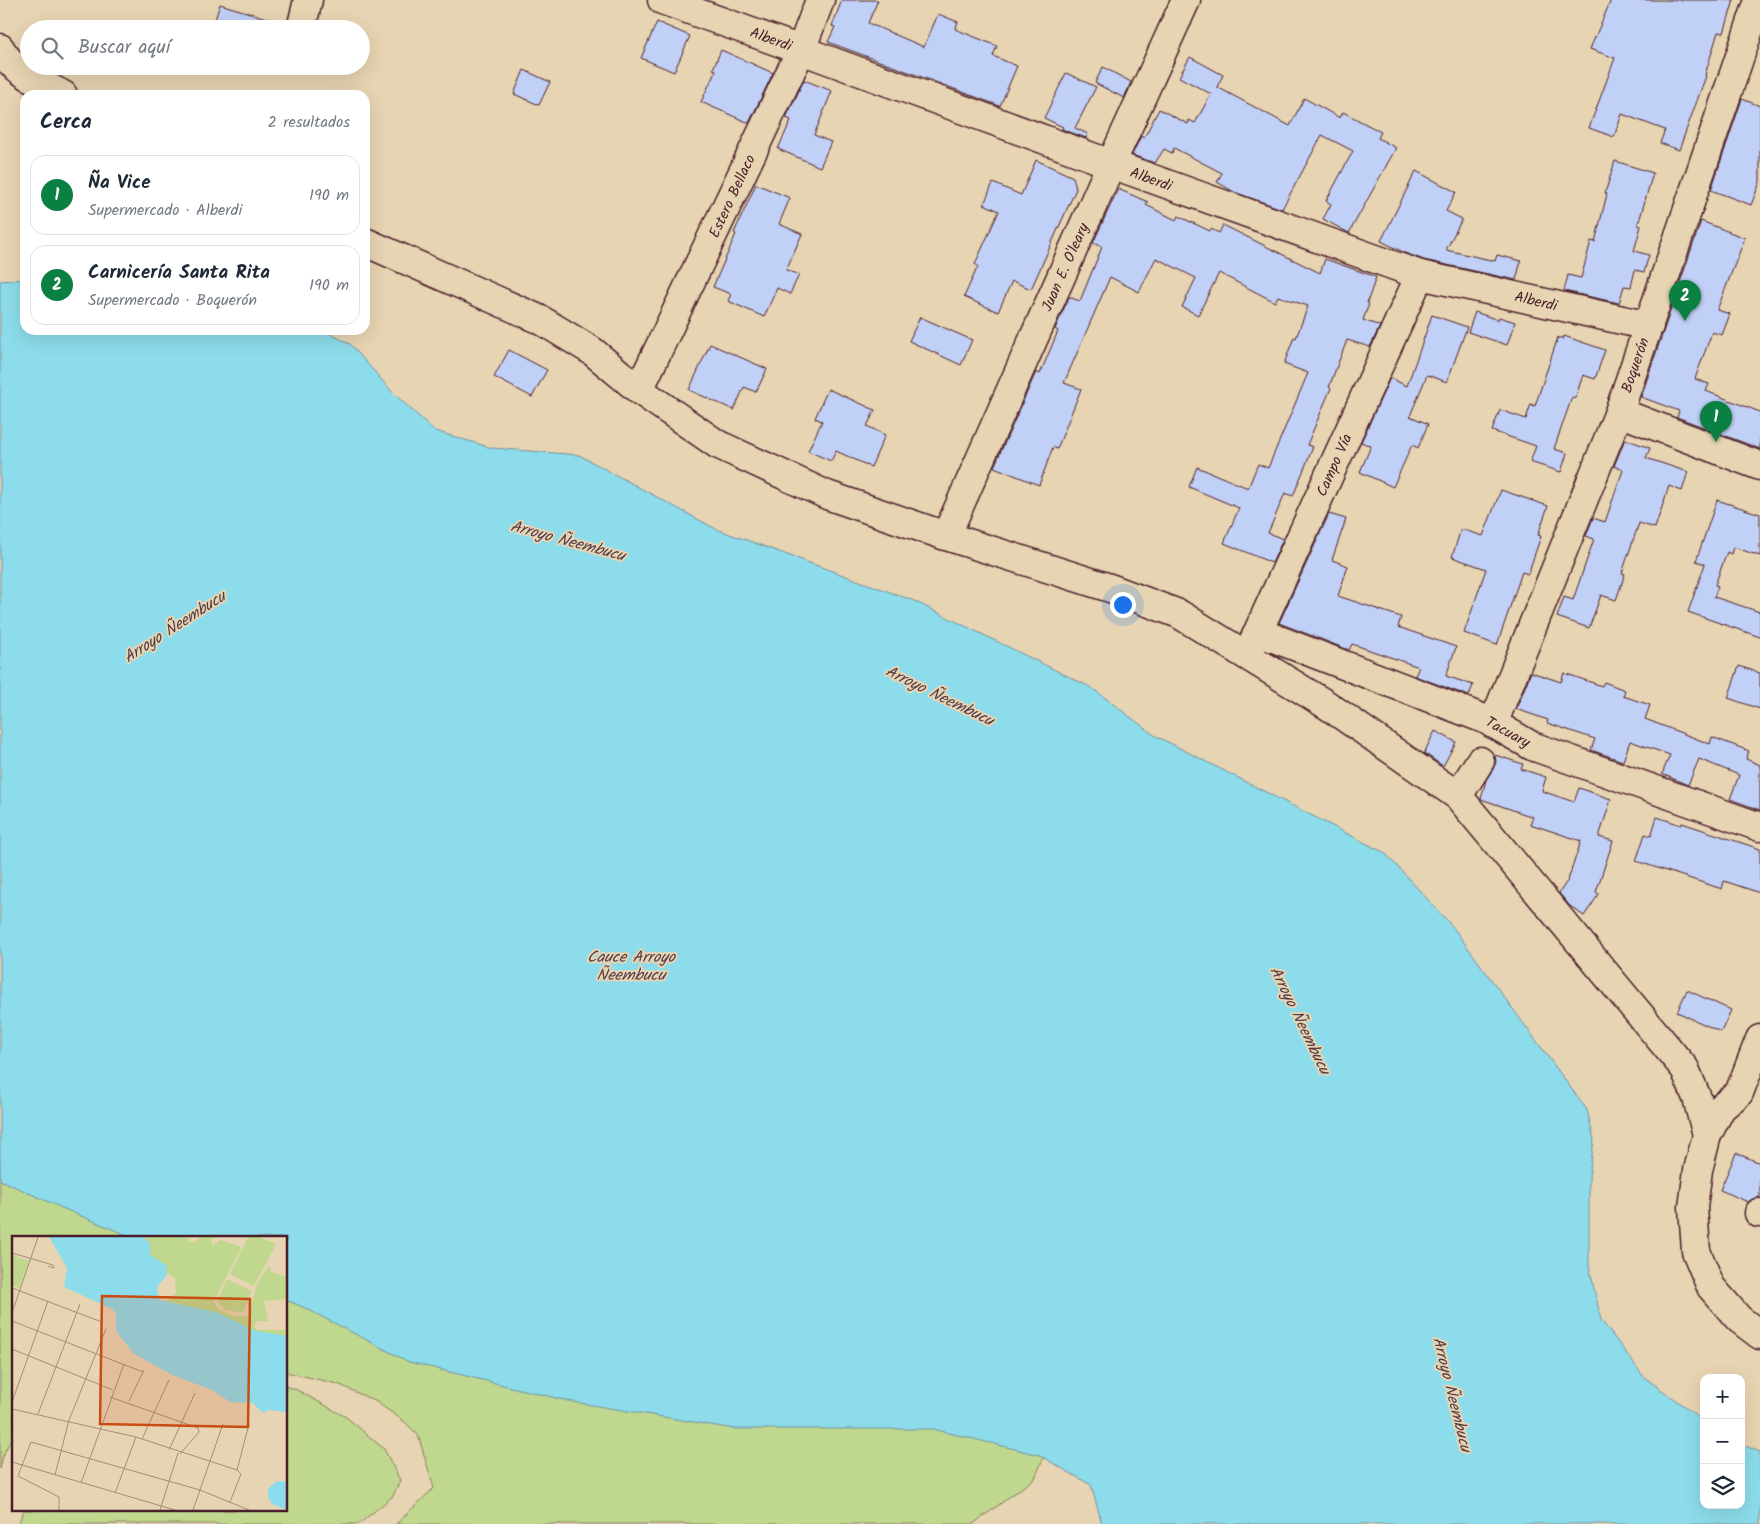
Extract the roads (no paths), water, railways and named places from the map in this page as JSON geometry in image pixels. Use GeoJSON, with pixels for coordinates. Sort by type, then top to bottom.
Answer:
{"type":"FeatureCollection","features":[{"type":"Feature","properties":{"kind":"street"},"geometry":{"type":"LineString","coordinates":[[303,20],[308,0]]}},
{"type":"Feature","properties":{"kind":"street","name":"Alberdi"},"geometry":{"type":"LineString","coordinates":[[662,0],[1420,275],[1649,326]]}},
{"type":"Feature","properties":{"kind":"street","name":"Estero Bellaco"},"geometry":{"type":"LineString","coordinates":[[639,390],[801,50],[820,0]]}},
{"type":"Feature","properties":{"kind":"street","name":"Juan E. O'leary"},"geometry":{"type":"LineString","coordinates":[[946,536],[1186,0]]}},
{"type":"Feature","properties":{"kind":"street","name":"Boquerón"},"geometry":{"type":"LineString","coordinates":[[1493,724],[1619,412],[1759,0]]}},
{"type":"Feature","properties":{"kind":"street"},"geometry":{"type":"LineString","coordinates":[[0,48],[4,56],[20,69]]}},
{"type":"Feature","properties":{"kind":"street"},"geometry":{"type":"LineString","coordinates":[[28,75],[54,90]]}},
{"type":"Feature","properties":{"kind":"street"},"geometry":{"type":"LineString","coordinates":[[370,244],[541,320],[592,351],[639,390],[717,444],[827,495],[946,536],[1110,588],[1253,644],[1327,705],[1458,796],[1685,1069],[1698,1098],[1707,1135]]}},
{"type":"Feature","properties":{"kind":"street","name":"Campo Vía"},"geometry":{"type":"LineString","coordinates":[[1253,644],[1420,275]]}},
{"type":"Feature","properties":{"kind":"street"},"geometry":{"type":"LineString","coordinates":[[1619,412],[1760,466]]}},
{"type":"Feature","properties":{"kind":"street","name":"Tacuary"},"geometry":{"type":"LineString","coordinates":[[1253,644],[1478,716],[1532,746],[1760,827]]}},
{"type":"Feature","properties":{"kind":"street"},"geometry":{"type":"LineString","coordinates":[[1458,796],[1480,761]]}},
{"type":"Feature","properties":{"kind":"street"},"geometry":{"type":"LineString","coordinates":[[1760,1040],[1739,1093],[1721,1108],[1707,1135],[1698,1170],[1694,1207],[1696,1252],[1710,1287],[1739,1319],[1760,1335]]}},
{"type":"Feature","properties":{"kind":"water","name":"Cauce Arroyo Ñeembucu"},"geometry":{"type":"Polygon","coordinates":[[[20,279],[20,335],[333,335],[350,344],[394,394],[435,431],[492,448],[579,455],[716,529],[912,600],[1092,688],[1154,735],[1385,853],[1452,926],[1587,1110],[1594,1140],[1589,1176],[1589,1266],[1601,1320],[1644,1377],[1700,1418],[1700,1509],[1745,1509],[1745,1446],[1760,1452],[1760,1524],[1102,1524],[1091,1485],[1039,1455],[933,1429],[735,1429],[568,1401],[409,1362],[288,1301],[288,1236],[129,1236],[0,1180],[0,281],[20,279]]]}},
{"type":"Feature","properties":{"kind":"place","name":"Carnicería Santa Rita"},"geometry":{"type":"Point","coordinates":[1685,321]}},
{"type":"Feature","properties":{"kind":"place","name":"Ña Vice"},"geometry":{"type":"Point","coordinates":[1716,442]}},
{"type":"Feature","properties":{"kind":"water label","name":"Arroyo Ñeembucu"},"geometry":{"type":"Point","coordinates":[568,540]}},
{"type":"Feature","properties":{"kind":"water label","name":"Arroyo Ñeembucu"},"geometry":{"type":"Point","coordinates":[174,626]}},
{"type":"Feature","properties":{"kind":"water label","name":"Arroyo Ñeembucu"},"geometry":{"type":"Point","coordinates":[940,695]}},
{"type":"Feature","properties":{"kind":"water label","name":"Arroyo Ñeembucu"},"geometry":{"type":"Point","coordinates":[1301,1020]}},
{"type":"Feature","properties":{"kind":"water label","name":"Arroyo Ñeembucu"},"geometry":{"type":"Point","coordinates":[1453,1394]}}]}
